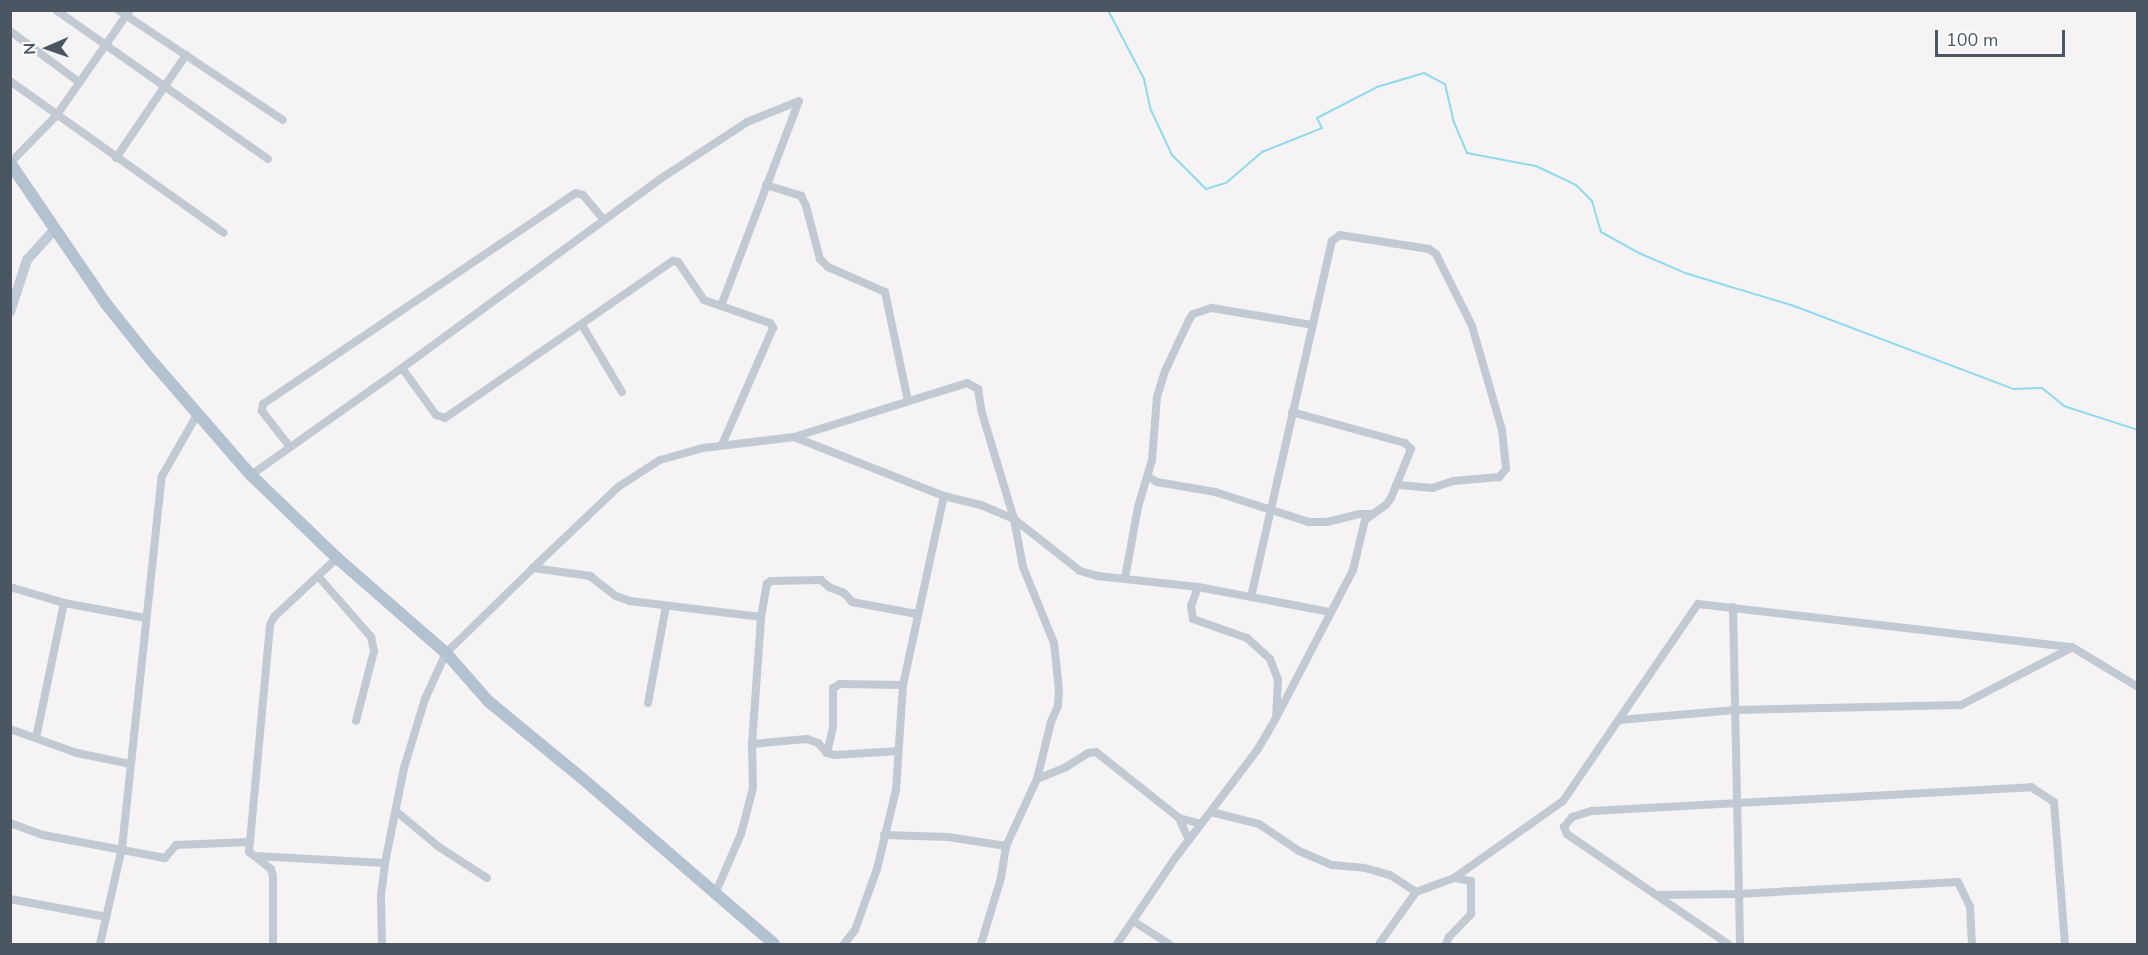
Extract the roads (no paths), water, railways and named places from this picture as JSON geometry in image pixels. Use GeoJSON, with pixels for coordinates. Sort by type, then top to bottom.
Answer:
{"type":"FeatureCollection","features":[{"type":"Feature","properties":{"kind":"main road"},"geometry":{"type":"LineString","coordinates":[[11,163],[54,230],[107,305],[196,415],[251,475],[337,558],[446,653],[488,701],[583,779],[774,945]]}},
{"type":"Feature","properties":{"kind":"street"},"geometry":{"type":"LineString","coordinates":[[56,10],[268,159]]}},
{"type":"Feature","properties":{"kind":"street"},"geometry":{"type":"LineString","coordinates":[[118,10],[128,13],[282,120]]}},
{"type":"Feature","properties":{"kind":"street"},"geometry":{"type":"LineString","coordinates":[[11,163],[56,116],[128,13]]}},
{"type":"Feature","properties":{"kind":"street"},"geometry":{"type":"LineString","coordinates":[[10,31],[79,82]]}},
{"type":"Feature","properties":{"kind":"street"},"geometry":{"type":"LineString","coordinates":[[116,158],[186,55]]}},
{"type":"Feature","properties":{"kind":"street"},"geometry":{"type":"LineString","coordinates":[[10,81],[56,116],[224,233]]}},
{"type":"Feature","properties":{"kind":"street"},"geometry":{"type":"LineString","coordinates":[[251,475],[402,368],[660,179],[747,122],[799,102],[721,306]]}},
{"type":"Feature","properties":{"kind":"street"},"geometry":{"type":"LineString","coordinates":[[766,185],[801,196],[806,206],[819,260],[828,267],[885,292],[908,401]]}},
{"type":"Feature","properties":{"kind":"street"},"geometry":{"type":"LineString","coordinates":[[290,447],[262,411],[263,404],[576,193],[583,195],[604,220]]}},
{"type":"Feature","properties":{"kind":"street"},"geometry":{"type":"LineString","coordinates":[[10,312],[27,260],[54,230]]}},
{"type":"Feature","properties":{"kind":"street"},"geometry":{"type":"LineString","coordinates":[[1251,597],[1273,510],[1312,325],[1335,237],[1340,235],[1429,249],[1436,254],[1472,326],[1504,439],[1506,469],[1499,477],[1454,481],[1433,488],[1396,485]]}},
{"type":"Feature","properties":{"kind":"street"},"geometry":{"type":"LineString","coordinates":[[402,368],[436,415],[445,418],[673,261],[682,264],[700,296],[770,323],[773,328],[722,445]]}},
{"type":"Feature","properties":{"kind":"street"},"geometry":{"type":"LineString","coordinates":[[1125,578],[1138,507],[1149,477],[1157,396],[1169,362],[1193,314],[1212,308],[1312,325]]}},
{"type":"Feature","properties":{"kind":"street"},"geometry":{"type":"LineString","coordinates":[[582,325],[622,392]]}},
{"type":"Feature","properties":{"kind":"street"},"geometry":{"type":"LineString","coordinates":[[382,945],[381,897],[385,863],[404,768],[415,728],[446,653],[533,568],[618,487],[660,460],[722,445],[794,436],[967,383],[978,389],[982,413],[1014,519],[1023,567],[1054,643],[1058,669],[1058,706],[1051,722],[1037,779],[1006,846],[1002,878],[981,945]]}},
{"type":"Feature","properties":{"kind":"street"},"geometry":{"type":"LineString","coordinates":[[1117,945],[1189,840],[1257,749],[1276,718],[1353,570],[1365,520],[1386,505],[1411,449],[1410,445],[1292,412]]}},
{"type":"Feature","properties":{"kind":"street"},"geometry":{"type":"LineString","coordinates":[[100,945],[122,848],[162,476],[196,415]]}},
{"type":"Feature","properties":{"kind":"street"},"geometry":{"type":"LineString","coordinates":[[794,436],[944,496],[981,504],[1014,519],[1072,568],[1097,576],[1198,587],[1330,612]]}},
{"type":"Feature","properties":{"kind":"street"},"geometry":{"type":"LineString","coordinates":[[1149,477],[1157,482],[1215,492],[1309,522],[1327,522],[1359,514],[1371,514]]}},
{"type":"Feature","properties":{"kind":"street"},"geometry":{"type":"LineString","coordinates":[[844,945],[855,930],[877,869],[896,790],[903,685],[944,496]]}},
{"type":"Feature","properties":{"kind":"street"},"geometry":{"type":"LineString","coordinates":[[273,945],[273,876],[271,869],[249,852],[270,626],[274,617],[337,558]]}},
{"type":"Feature","properties":{"kind":"street"},"geometry":{"type":"LineString","coordinates":[[533,568],[590,576],[622,599],[761,617]]}},
{"type":"Feature","properties":{"kind":"street"},"geometry":{"type":"LineString","coordinates":[[318,576],[371,637],[374,651],[356,721]]}},
{"type":"Feature","properties":{"kind":"street"},"geometry":{"type":"LineString","coordinates":[[715,894],[741,834],[753,788],[753,744],[761,617],[765,589],[771,581],[821,580],[829,587],[844,593],[852,602],[917,614]]}},
{"type":"Feature","properties":{"kind":"street"},"geometry":{"type":"LineString","coordinates":[[10,587],[64,603],[146,618]]}},
{"type":"Feature","properties":{"kind":"street"},"geometry":{"type":"LineString","coordinates":[[1198,587],[1191,606],[1193,619],[1246,638],[1270,660],[1278,680],[1276,718]]}},
{"type":"Feature","properties":{"kind":"street"},"geometry":{"type":"LineString","coordinates":[[36,738],[64,603]]}},
{"type":"Feature","properties":{"kind":"street"},"geometry":{"type":"LineString","coordinates":[[1379,945],[1416,892],[1454,878],[1563,801],[1695,606],[1702,604],[1733,607],[2072,647],[2138,687]]}},
{"type":"Feature","properties":{"kind":"street"},"geometry":{"type":"LineString","coordinates":[[648,703],[666,606]]}},
{"type":"Feature","properties":{"kind":"street"},"geometry":{"type":"LineString","coordinates":[[1733,607],[1740,945]]}},
{"type":"Feature","properties":{"kind":"street"},"geometry":{"type":"LineString","coordinates":[[1619,720],[1736,710],[1961,705],[2072,647]]}},
{"type":"Feature","properties":{"kind":"street"},"geometry":{"type":"LineString","coordinates":[[827,753],[833,726],[833,688],[840,684],[903,685]]}},
{"type":"Feature","properties":{"kind":"street"},"geometry":{"type":"LineString","coordinates":[[10,729],[77,753],[130,764]]}},
{"type":"Feature","properties":{"kind":"street"},"geometry":{"type":"LineString","coordinates":[[753,744],[807,739],[818,743],[827,753],[835,755],[898,751]]}},
{"type":"Feature","properties":{"kind":"street"},"geometry":{"type":"LineString","coordinates":[[1037,779],[1066,767],[1088,753],[1096,752],[1179,818],[1201,824]]}},
{"type":"Feature","properties":{"kind":"street"},"geometry":{"type":"LineString","coordinates":[[1728,945],[1568,834],[1564,827],[1572,817],[1592,811],[2031,787],[2054,802],[2065,945]]}},
{"type":"Feature","properties":{"kind":"street"},"geometry":{"type":"LineString","coordinates":[[397,812],[439,847],[487,878]]}},
{"type":"Feature","properties":{"kind":"street"},"geometry":{"type":"LineString","coordinates":[[1211,812],[1259,824],[1299,851],[1332,865],[1365,868],[1390,875],[1416,892]]}},
{"type":"Feature","properties":{"kind":"street"},"geometry":{"type":"LineString","coordinates":[[1179,818],[1189,840]]}},
{"type":"Feature","properties":{"kind":"street"},"geometry":{"type":"LineString","coordinates":[[10,824],[43,835],[122,848],[165,858],[176,845],[249,842]]}},
{"type":"Feature","properties":{"kind":"street"},"geometry":{"type":"LineString","coordinates":[[884,835],[948,837],[1006,846]]}},
{"type":"Feature","properties":{"kind":"street"},"geometry":{"type":"LineString","coordinates":[[254,856],[385,863]]}},
{"type":"Feature","properties":{"kind":"street"},"geometry":{"type":"LineString","coordinates":[[1446,945],[1449,937],[1471,914],[1471,881],[1454,878]]}},
{"type":"Feature","properties":{"kind":"street"},"geometry":{"type":"LineString","coordinates":[[1655,895],[1738,894],[1958,882],[1970,907],[1972,945]]}},
{"type":"Feature","properties":{"kind":"street"},"geometry":{"type":"LineString","coordinates":[[10,899],[106,917]]}},
{"type":"Feature","properties":{"kind":"street"},"geometry":{"type":"LineString","coordinates":[[1133,921],[1169,945]]}},
{"type":"Feature","properties":{"kind":"waterway"},"geometry":{"type":"LineString","coordinates":[[1108,10],[1144,79],[1150,108],[1172,155],[1206,189],[1226,183],[1262,152],[1322,128],[1317,118],[1377,87],[1424,73],[1445,84],[1453,120],[1467,153],[1536,166],[1576,185],[1592,201],[1601,232],[1639,253],[1685,273],[1794,306],[2014,389],[2042,388],[2064,406],[2138,430]]}}]}
